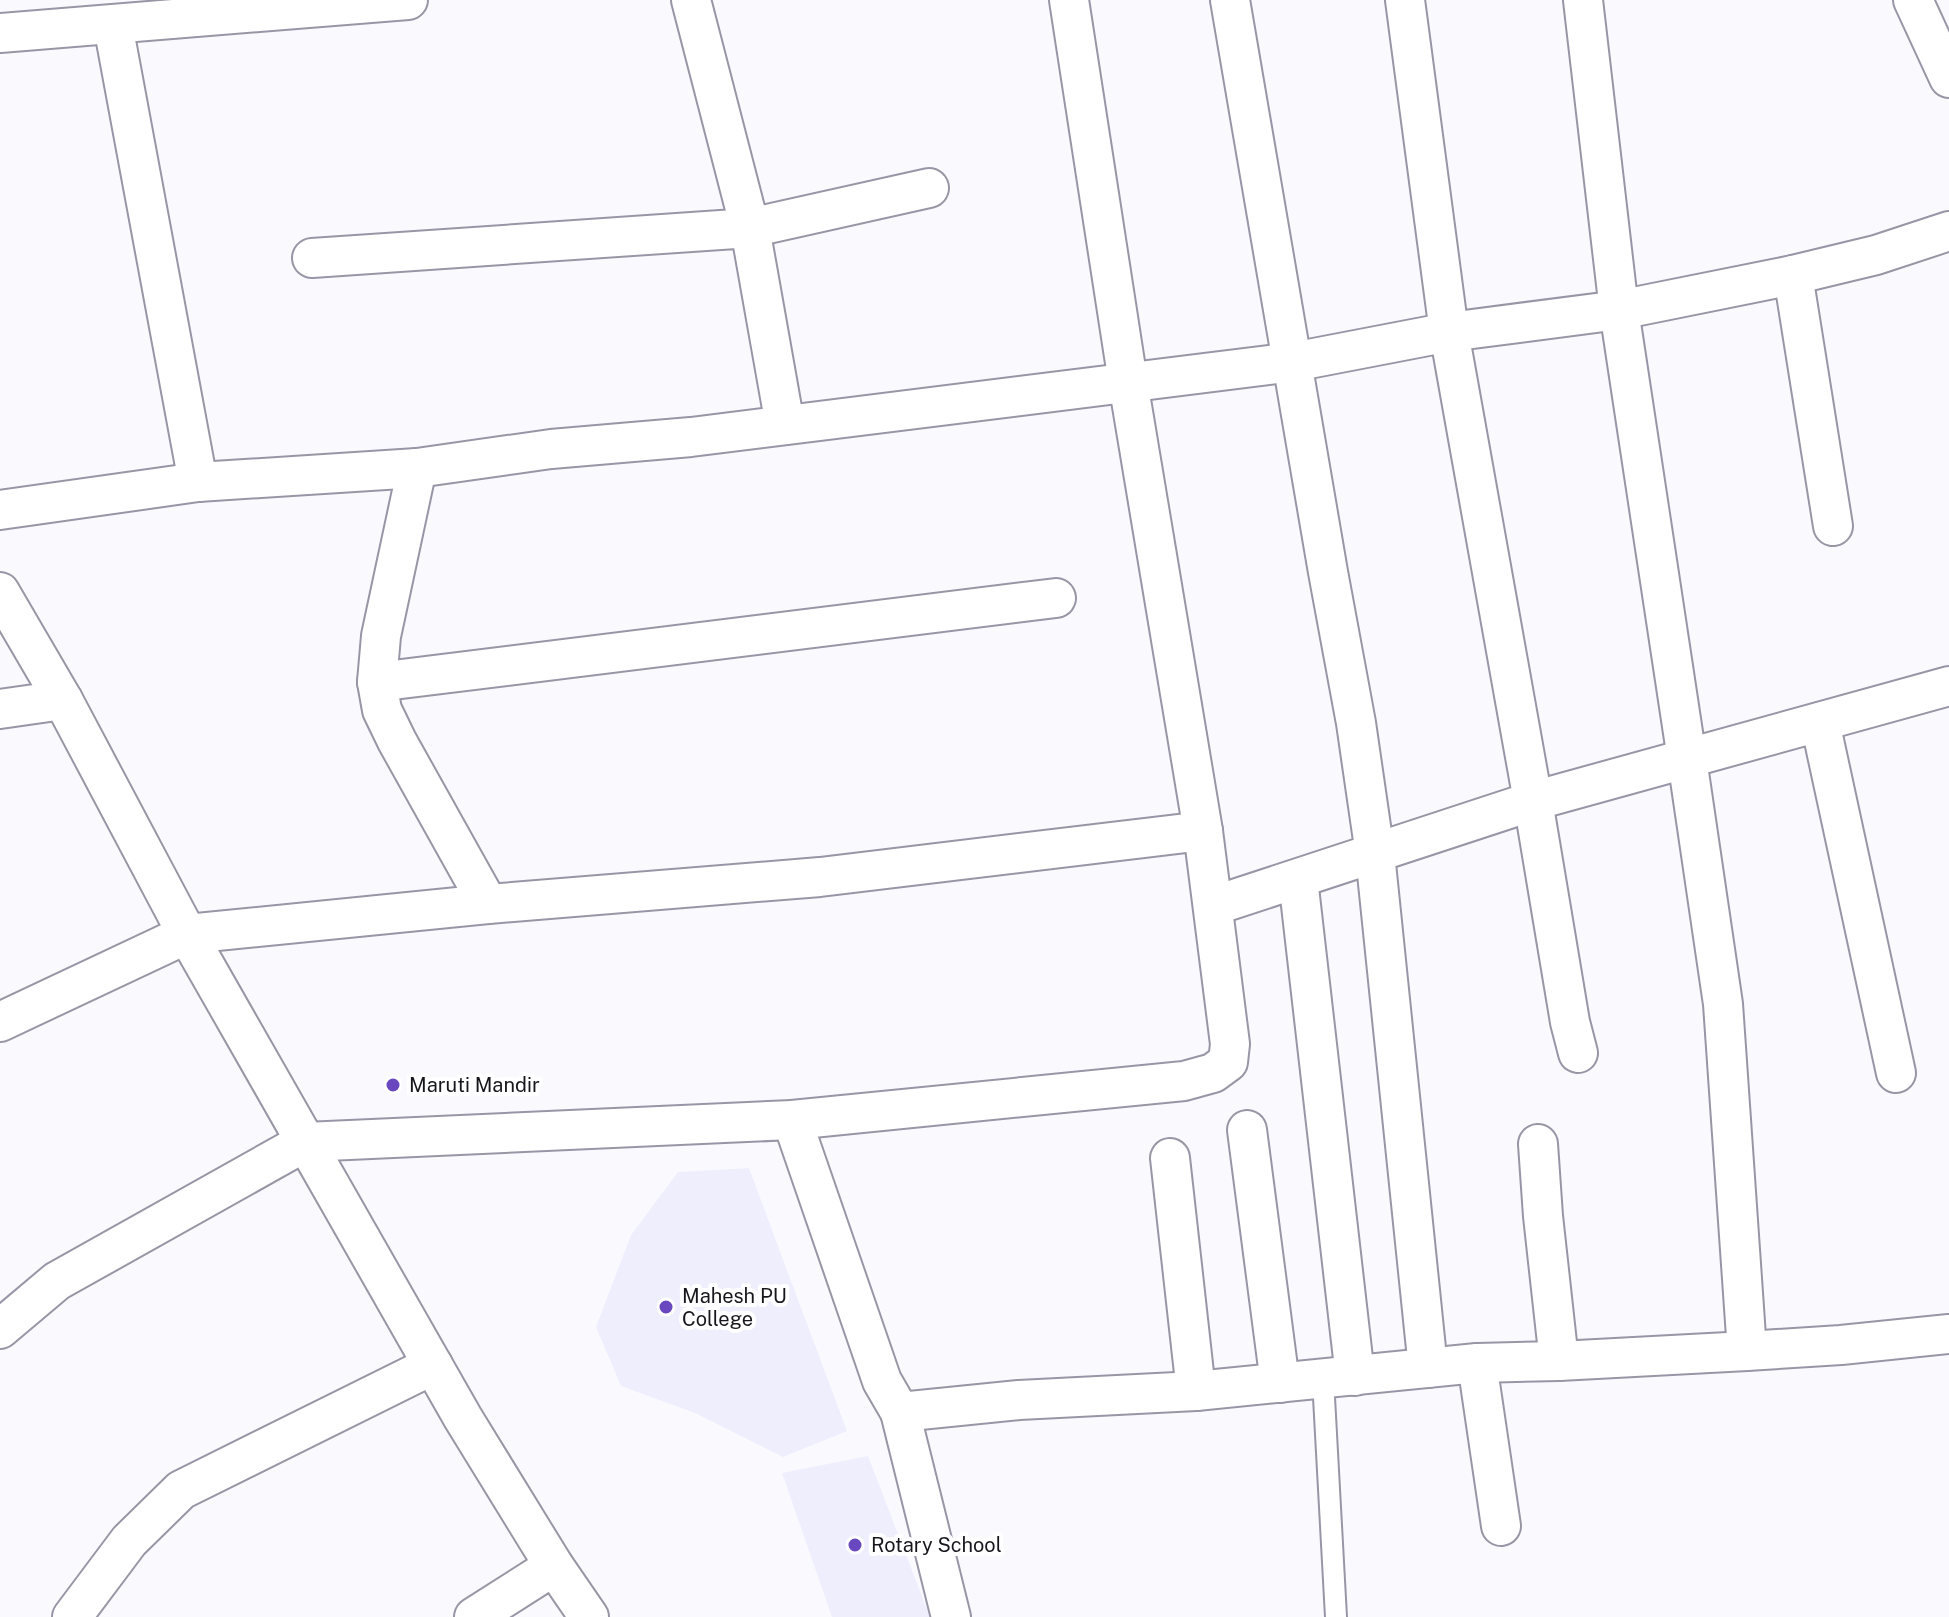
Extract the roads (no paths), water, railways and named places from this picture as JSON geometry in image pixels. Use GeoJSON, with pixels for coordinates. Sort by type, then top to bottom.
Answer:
{"type":"FeatureCollection","features":[{"type":"Feature","properties":{"kind":"street"},"geometry":{"type":"LineString","coordinates":[[0,33],[408,0]]}},
{"type":"Feature","properties":{"kind":"street"},"geometry":{"type":"LineString","coordinates":[[691,0],[750,228],[785,425]]}},
{"type":"Feature","properties":{"kind":"street"},"geometry":{"type":"LineString","coordinates":[[0,1329],[57,1281],[305,1142],[792,1120],[1184,1081],[1213,1073],[1228,1062],[1230,1044],[1203,831],[1128,382],[1069,0]]}},
{"type":"Feature","properties":{"kind":"street"},"geometry":{"type":"LineString","coordinates":[[1230,0],[1356,723],[1375,854],[1428,1368]]}},
{"type":"Feature","properties":{"kind":"street"},"geometry":{"type":"LineString","coordinates":[[1405,0],[1449,332],[1570,1022],[1578,1053]]}},
{"type":"Feature","properties":{"kind":"street"},"geometry":{"type":"LineString","coordinates":[[1583,0],[1619,310],[1723,1004],[1747,1351]]}},
{"type":"Feature","properties":{"kind":"street"},"geometry":{"type":"LineString","coordinates":[[1920,2],[1949,78]]}},
{"type":"Feature","properties":{"kind":"street"},"geometry":{"type":"LineString","coordinates":[[113,25],[198,482]]}},
{"type":"Feature","properties":{"kind":"street"},"geometry":{"type":"LineString","coordinates":[[312,258],[750,228],[929,188]]}},
{"type":"Feature","properties":{"kind":"street"},"geometry":{"type":"LineString","coordinates":[[0,510],[198,482],[417,468],[551,449],[691,437],[1293,362],[1449,332],[1619,310],[1793,275],[1876,255],[1949,231]]}},
{"type":"Feature","properties":{"kind":"street"},"geometry":{"type":"LineString","coordinates":[[1793,275],[1833,526]]}},
{"type":"Feature","properties":{"kind":"street"},"geometry":{"type":"LineString","coordinates":[[417,468],[381,636],[377,682],[382,710],[397,741],[488,904]]}},
{"type":"Feature","properties":{"kind":"street"},"geometry":{"type":"LineString","coordinates":[[0,592],[63,700],[187,934],[433,1365],[554,1566],[589,1617]]}},
{"type":"Feature","properties":{"kind":"street"},"geometry":{"type":"LineString","coordinates":[[377,682],[1056,598]]}},
{"type":"Feature","properties":{"kind":"street"},"geometry":{"type":"LineString","coordinates":[[1213,906],[1533,801],[1949,686]]}},
{"type":"Feature","properties":{"kind":"street"},"geometry":{"type":"LineString","coordinates":[[0,709],[63,700]]}},
{"type":"Feature","properties":{"kind":"street"},"geometry":{"type":"LineString","coordinates":[[1820,722],[1896,1073]]}},
{"type":"Feature","properties":{"kind":"street"},"geometry":{"type":"LineString","coordinates":[[0,1022],[187,934],[488,904],[820,877],[1203,831]]}},
{"type":"Feature","properties":{"kind":"street"},"geometry":{"type":"LineString","coordinates":[[1298,879],[1339,1377]]}},
{"type":"Feature","properties":{"kind":"street"},"geometry":{"type":"LineString","coordinates":[[792,1120],[882,1381],[900,1412],[951,1617]]}},
{"type":"Feature","properties":{"kind":"street"},"geometry":{"type":"LineString","coordinates":[[1247,1130],[1280,1383]]}},
{"type":"Feature","properties":{"kind":"street"},"geometry":{"type":"LineString","coordinates":[[1538,1144],[1559,1361]]}},
{"type":"Feature","properties":{"kind":"street"},"geometry":{"type":"LineString","coordinates":[[1170,1158],[1196,1391]]}},
{"type":"Feature","properties":{"kind":"street"},"geometry":{"type":"LineString","coordinates":[[900,1412],[1019,1400],[1196,1391],[1477,1363],[1747,1351],[1949,1334]]}},
{"type":"Feature","properties":{"kind":"street"},"geometry":{"type":"LineString","coordinates":[[1477,1363],[1501,1526]]}},
{"type":"Feature","properties":{"kind":"street"},"geometry":{"type":"LineString","coordinates":[[72,1617],[129,1541],[181,1490],[433,1365]]}},
{"type":"Feature","properties":{"kind":"street"},"geometry":{"type":"LineString","coordinates":[[474,1617],[554,1566]]}},
{"type":"Feature","properties":{"kind":"lane"},"geometry":{"type":"LineString","coordinates":[[1336,1617],[1339,1377]]}},
{"type":"Feature","properties":{"kind":"place","name":"Maruti Mandir"},"geometry":{"type":"Point","coordinates":[393,1085]}},
{"type":"Feature","properties":{"kind":"place","name":"Mahesh PU College"},"geometry":{"type":"Point","coordinates":[666,1307]}},
{"type":"Feature","properties":{"kind":"place","name":"Rotary School"},"geometry":{"type":"Point","coordinates":[855,1545]}}]}
